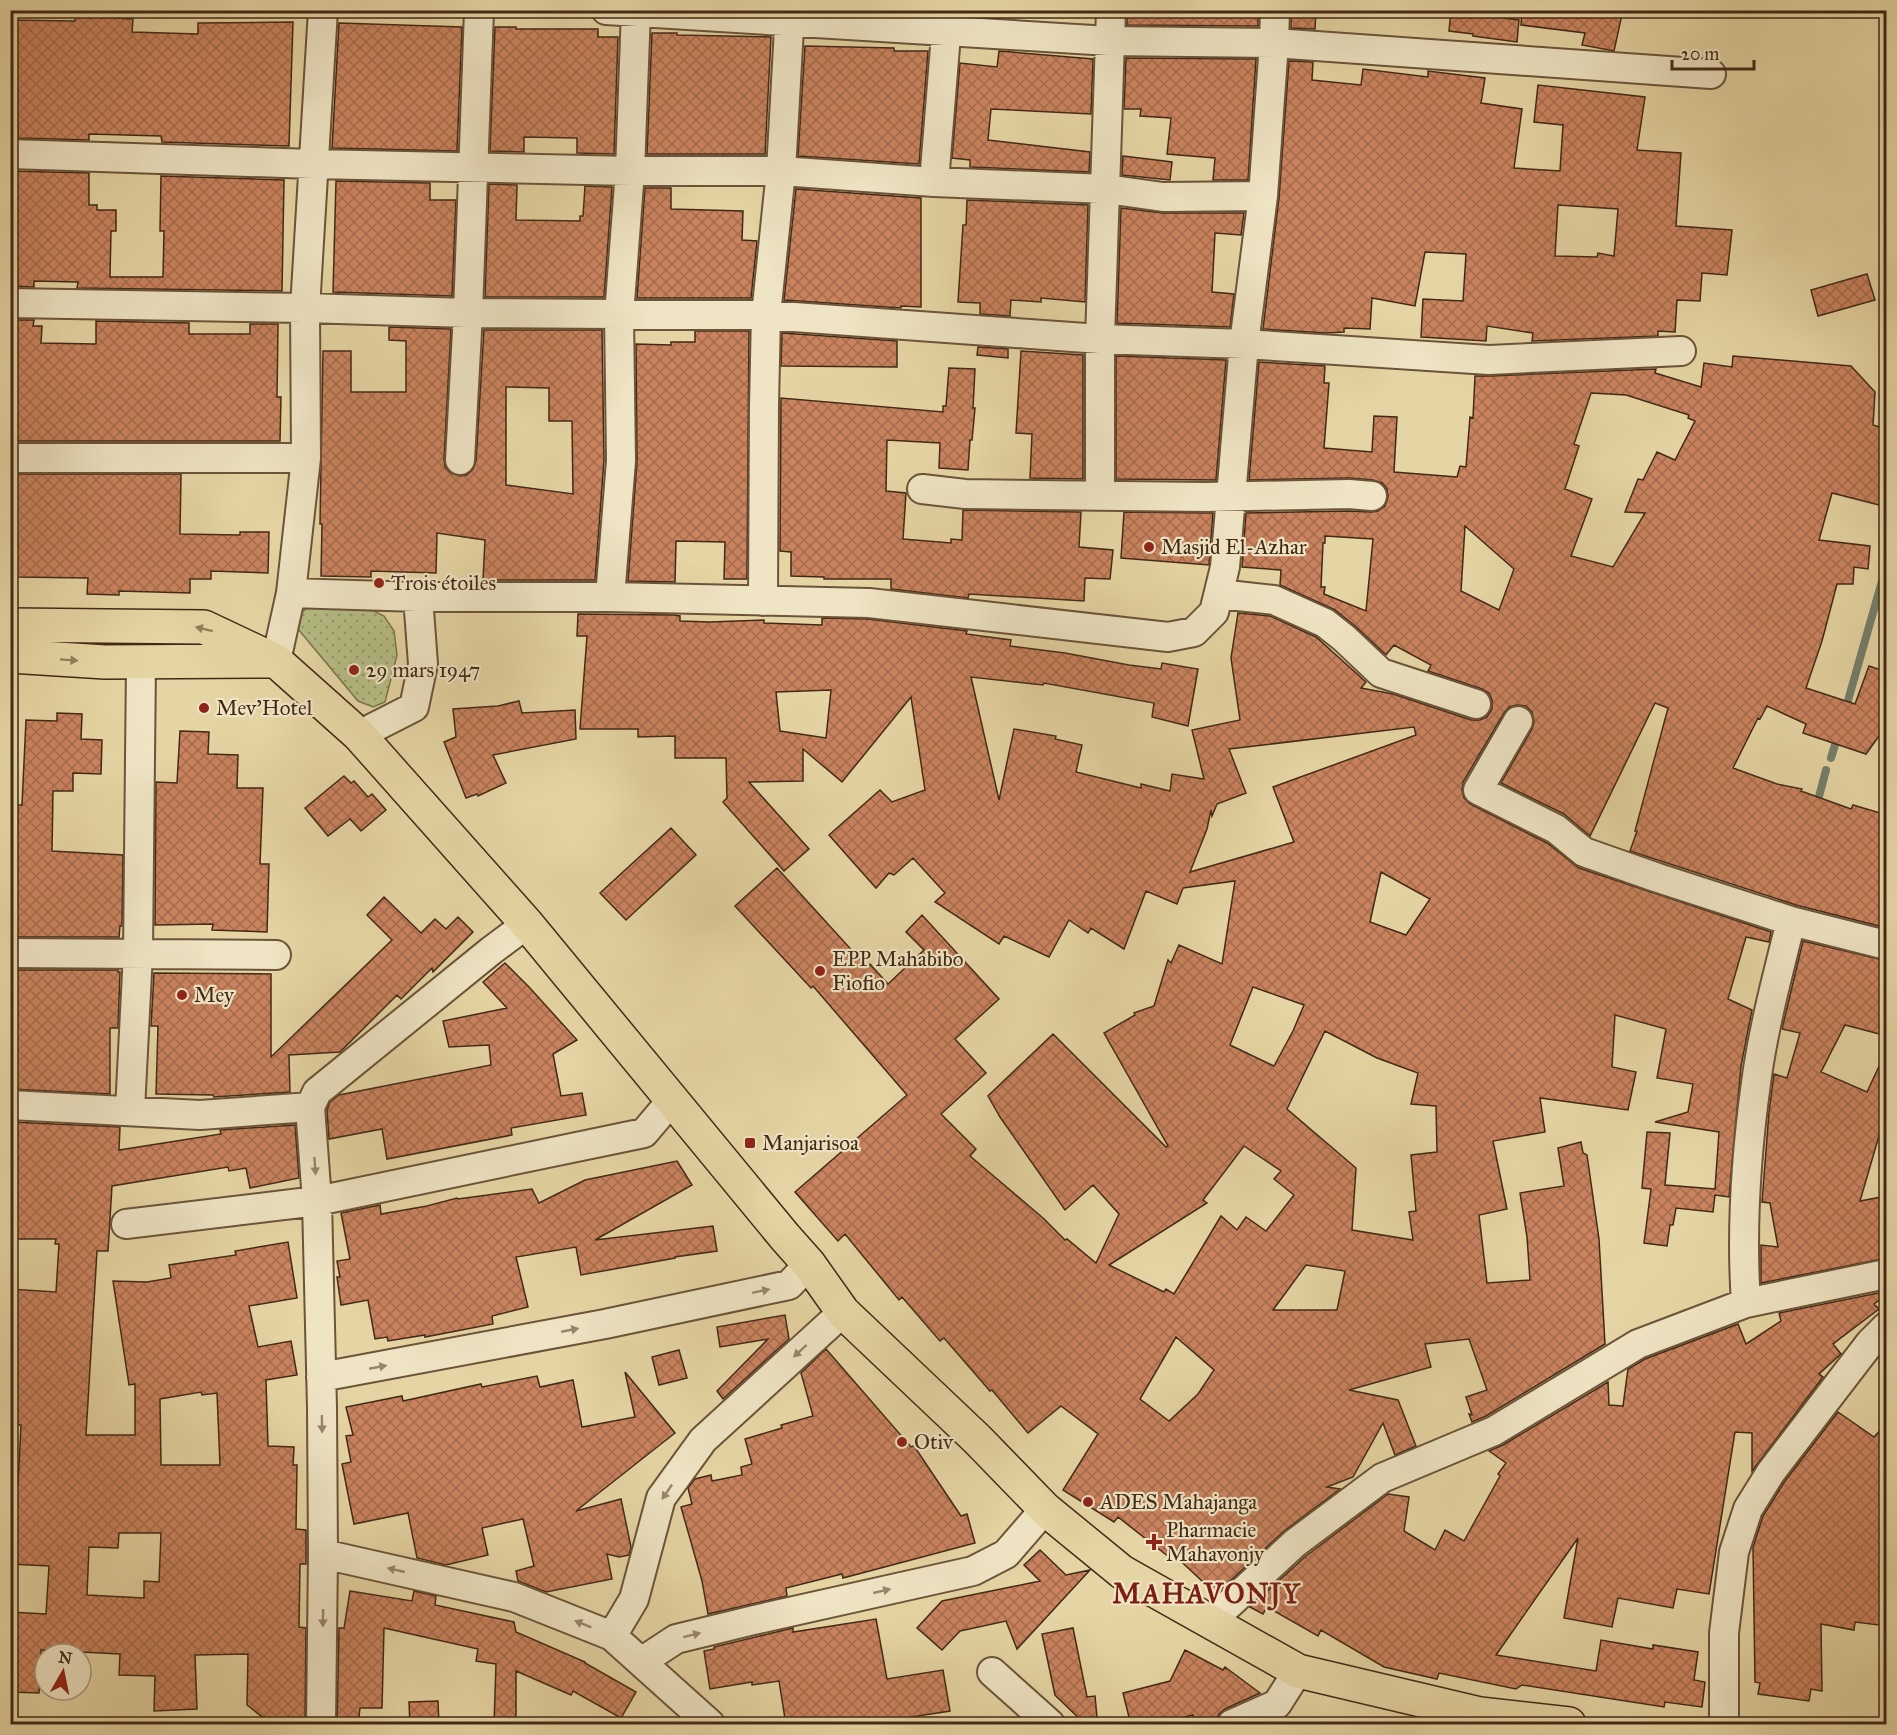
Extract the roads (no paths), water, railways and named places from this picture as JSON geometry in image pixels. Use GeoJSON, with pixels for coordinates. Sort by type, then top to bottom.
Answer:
{"type":"FeatureCollection","features":[{"type":"Feature","properties":{"kind":"main road"},"geometry":{"type":"LineString","coordinates":[[10,625],[204,627],[276,661],[359,735],[527,924],[809,1264],[843,1311],[977,1439],[1045,1509],[1122,1572],[1299,1671],[1480,1714],[1569,1725]]}},
{"type":"Feature","properties":{"kind":"main road"},"geometry":{"type":"LineString","coordinates":[[10,656],[105,662],[276,661]]}},
{"type":"Feature","properties":{"kind":"street"},"geometry":{"type":"LineString","coordinates":[[276,661],[291,593],[306,458],[305,308],[323,10]]}},
{"type":"Feature","properties":{"kind":"street"},"geometry":{"type":"LineString","coordinates":[[460,460],[479,10]]}},
{"type":"Feature","properties":{"kind":"street"},"geometry":{"type":"LineString","coordinates":[[606,10],[947,21],[1109,41],[1274,43],[1711,74]]}},
{"type":"Feature","properties":{"kind":"street"},"geometry":{"type":"LineString","coordinates":[[1100,495],[1100,339],[1111,10]]}},
{"type":"Feature","properties":{"kind":"street"},"geometry":{"type":"LineString","coordinates":[[291,593],[418,597],[610,597],[869,603],[1168,637],[1194,632],[1214,612],[1225,567],[1244,344],[1263,196],[1275,10]]}},
{"type":"Feature","properties":{"kind":"street"},"geometry":{"type":"LineString","coordinates":[[610,597],[621,461],[619,315],[630,171],[636,11]]}},
{"type":"Feature","properties":{"kind":"street"},"geometry":{"type":"LineString","coordinates":[[763,601],[766,315],[781,171],[789,16]]}},
{"type":"Feature","properties":{"kind":"street"},"geometry":{"type":"LineString","coordinates":[[934,182],[947,21]]}},
{"type":"Feature","properties":{"kind":"street"},"geometry":{"type":"LineString","coordinates":[[10,154],[472,168],[781,171],[934,182],[1106,189],[1163,197],[1263,196]]}},
{"type":"Feature","properties":{"kind":"street"},"geometry":{"type":"LineString","coordinates":[[10,303],[468,313],[766,315],[1100,339],[1244,344],[1489,360],[1680,351]]}},
{"type":"Feature","properties":{"kind":"street"},"geometry":{"type":"LineString","coordinates":[[10,458],[306,458]]}},
{"type":"Feature","properties":{"kind":"street"},"geometry":{"type":"LineString","coordinates":[[922,489],[965,494],[1206,497],[1230,495],[1372,496]]}},
{"type":"Feature","properties":{"kind":"street"},"geometry":{"type":"LineString","coordinates":[[1219,594],[1274,600],[1325,623],[1381,673],[1476,704]]}},
{"type":"Feature","properties":{"kind":"street"},"geometry":{"type":"LineString","coordinates":[[359,735],[414,706],[423,664],[418,597]]}},
{"type":"Feature","properties":{"kind":"street"},"geometry":{"type":"LineString","coordinates":[[130,1110],[138,953],[141,662]]}},
{"type":"Feature","properties":{"kind":"street"},"geometry":{"type":"LineString","coordinates":[[1518,721],[1478,790],[1556,829],[1584,852],[1791,921],[1887,945]]}},
{"type":"Feature","properties":{"kind":"street"},"geometry":{"type":"LineString","coordinates":[[1746,1303],[1743,1257],[1748,1158],[1756,1082],[1774,988],[1791,921]]}},
{"type":"Feature","properties":{"kind":"street"},"geometry":{"type":"LineString","coordinates":[[321,1725],[323,1554],[321,1377],[317,1201],[310,1107],[316,1092],[527,924]]}},
{"type":"Feature","properties":{"kind":"street"},"geometry":{"type":"LineString","coordinates":[[10,953],[276,955]]}},
{"type":"Feature","properties":{"kind":"street"},"geometry":{"type":"LineString","coordinates":[[126,1224],[317,1201],[644,1134],[672,1100]]}},
{"type":"Feature","properties":{"kind":"street"},"geometry":{"type":"LineString","coordinates":[[10,1105],[200,1115],[310,1107]]}},
{"type":"Feature","properties":{"kind":"street"},"geometry":{"type":"LineString","coordinates":[[321,1377],[605,1324],[789,1285],[809,1264]]}},
{"type":"Feature","properties":{"kind":"street"},"geometry":{"type":"LineString","coordinates":[[1211,1621],[1295,1544],[1382,1478],[1494,1431],[1638,1344],[1746,1303],[1887,1274]]}},
{"type":"Feature","properties":{"kind":"street"},"geometry":{"type":"LineString","coordinates":[[612,1636],[634,1599],[661,1498],[703,1440],[843,1311]]}},
{"type":"Feature","properties":{"kind":"street"},"geometry":{"type":"LineString","coordinates":[[1724,1725],[1724,1633],[1734,1552],[1748,1509],[1771,1472],[1870,1343],[1887,1327]]}},
{"type":"Feature","properties":{"kind":"street"},"geometry":{"type":"LineString","coordinates":[[641,1662],[676,1639],[973,1571],[1006,1554],[1045,1509]]}},
{"type":"Feature","properties":{"kind":"street"},"geometry":{"type":"LineString","coordinates":[[323,1554],[514,1597],[612,1636],[710,1725]]}},
{"type":"Feature","properties":{"kind":"street"},"geometry":{"type":"LineString","coordinates":[[1232,1725],[1277,1704],[1299,1671]]}},
{"type":"Feature","properties":{"kind":"street"},"geometry":{"type":"LineString","coordinates":[[992,1672],[1050,1725]]}},
{"type":"Feature","properties":{"kind":"waterway"},"geometry":{"type":"LineString","coordinates":[[1845,711],[1886,567]]}},
{"type":"Feature","properties":{"kind":"waterway"},"geometry":{"type":"LineString","coordinates":[[1831,758],[1838,735]]}},
{"type":"Feature","properties":{"kind":"waterway"},"geometry":{"type":"LineString","coordinates":[[1816,808],[1826,770]]}},
{"type":"Feature","properties":{"kind":"place","name":"Masjid El-Azhar"},"geometry":{"type":"Point","coordinates":[1149,547]}},
{"type":"Feature","properties":{"kind":"place","name":"Trois étoiles"},"geometry":{"type":"Point","coordinates":[379,583]}},
{"type":"Feature","properties":{"kind":"place","name":"29 mars 1947"},"geometry":{"type":"Point","coordinates":[354,670]}},
{"type":"Feature","properties":{"kind":"place","name":"Mev'Hotel"},"geometry":{"type":"Point","coordinates":[204,708]}},
{"type":"Feature","properties":{"kind":"place","name":"EPP Mahabibo Fiofio"},"geometry":{"type":"Point","coordinates":[820,971]}},
{"type":"Feature","properties":{"kind":"place","name":"Mey"},"geometry":{"type":"Point","coordinates":[182,995]}},
{"type":"Feature","properties":{"kind":"place","name":"Manjarisoa"},"geometry":{"type":"Point","coordinates":[750,1143]}},
{"type":"Feature","properties":{"kind":"place","name":"Otiv"},"geometry":{"type":"Point","coordinates":[902,1442]}},
{"type":"Feature","properties":{"kind":"place","name":"ADES Mahajanga"},"geometry":{"type":"Point","coordinates":[1088,1502]}},
{"type":"Feature","properties":{"kind":"place","name":"Pharmacie Mahavonjy"},"geometry":{"type":"Point","coordinates":[1154,1542]}},
{"type":"Feature","properties":{"kind":"district","name":"MAHAVONJY"},"geometry":{"type":"Point","coordinates":[1207,1594]}}]}
